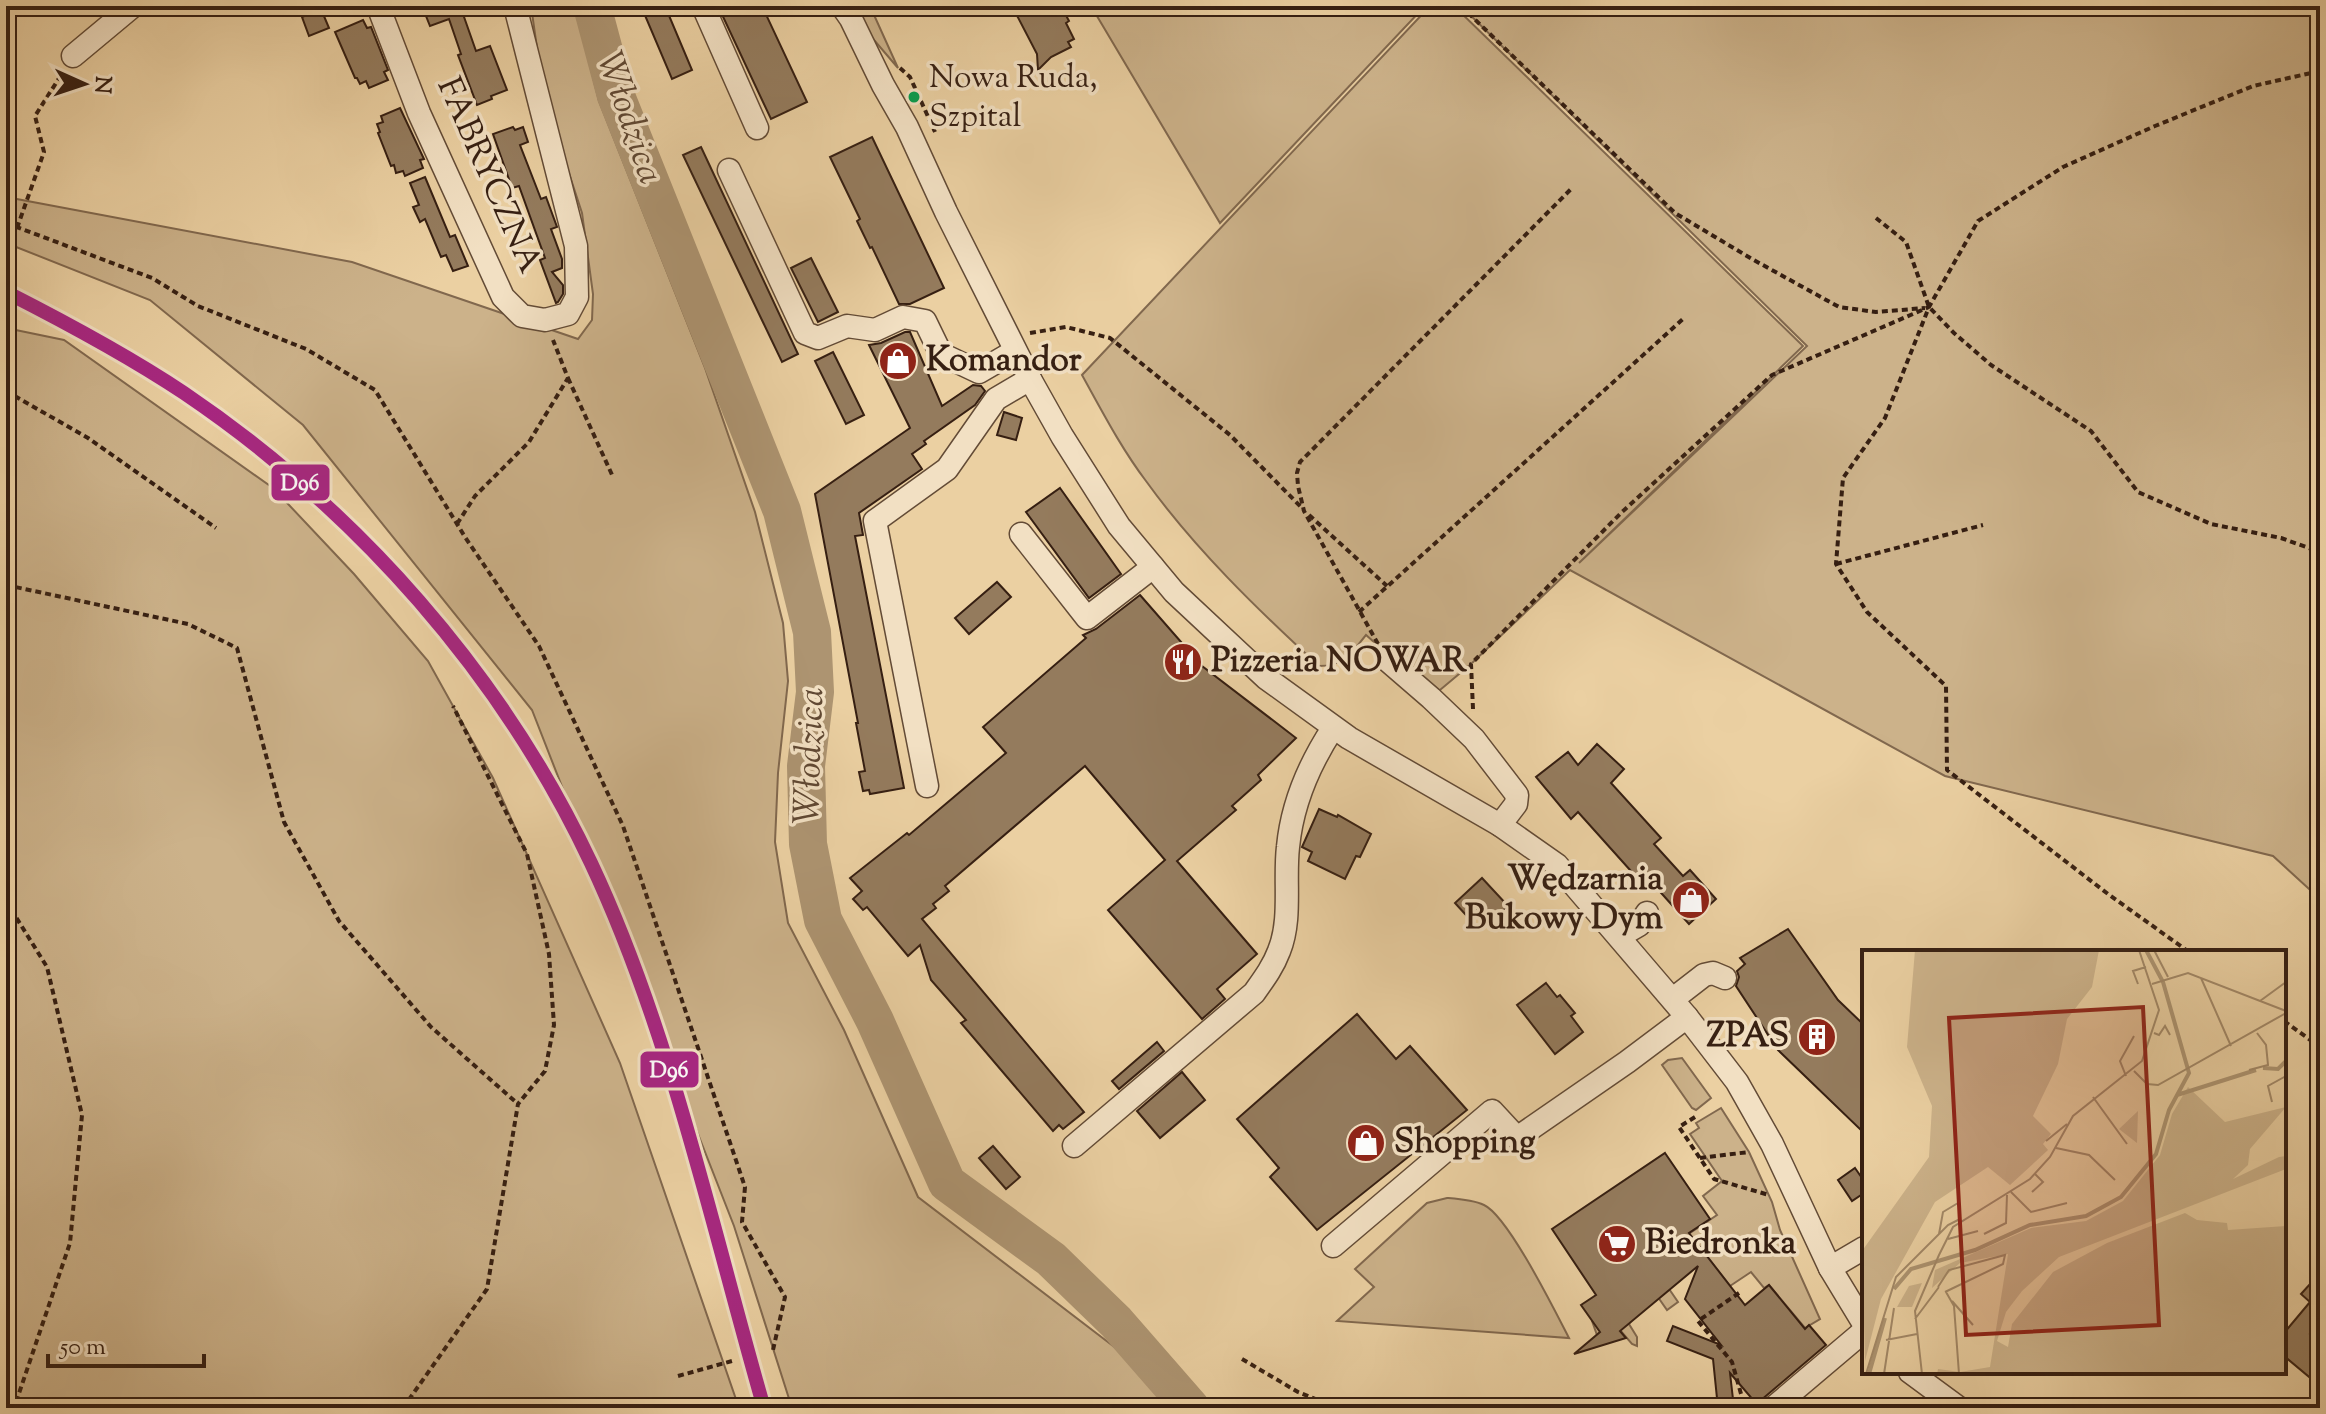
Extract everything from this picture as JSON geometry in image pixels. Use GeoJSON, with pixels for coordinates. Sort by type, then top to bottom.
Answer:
{"type":"FeatureCollection","features":[{"type":"Feature","properties":{"kind":"street"},"geometry":{"type":"LineString","coordinates":[[73,56],[133,6]]}},
{"type":"Feature","properties":{"kind":"street","name":"FABRYCZNA"},"geometry":{"type":"LineString","coordinates":[[378,6],[419,113],[503,297],[522,316],[545,320],[568,314],[577,297],[576,246],[518,15]]}},
{"type":"Feature","properties":{"kind":"street"},"geometry":{"type":"LineString","coordinates":[[703,6],[757,128]]}},
{"type":"Feature","properties":{"kind":"street"},"geometry":{"type":"LineString","coordinates":[[826,6],[875,68]]}},
{"type":"Feature","properties":{"kind":"street"},"geometry":{"type":"LineString","coordinates":[[847,10],[946,212],[1021,342],[1030,379],[1119,526],[1174,592],[1266,678],[1333,728],[1500,825],[1557,865],[1673,999],[1737,1082],[1772,1144],[1830,1268],[1862,1321]]}},
{"type":"Feature","properties":{"kind":"street"},"geometry":{"type":"LineString","coordinates":[[729,170],[805,333],[818,338],[847,326],[875,330],[903,317],[925,321],[941,354],[979,372],[1021,342]]}},
{"type":"Feature","properties":{"kind":"street"},"geometry":{"type":"LineString","coordinates":[[927,786],[875,521],[947,469],[996,399],[1030,379]]}},
{"type":"Feature","properties":{"kind":"street"},"geometry":{"type":"LineString","coordinates":[[1021,534],[1087,618],[1153,567]]}},
{"type":"Feature","properties":{"kind":"street"},"geometry":{"type":"LineString","coordinates":[[1387,660],[1474,739],[1517,795],[1516,804],[1500,825]]}},
{"type":"Feature","properties":{"kind":"street"},"geometry":{"type":"LineString","coordinates":[[1074,1146],[1254,993],[1271,970],[1281,947],[1292,822],[1314,757],[1333,728]]}},
{"type":"Feature","properties":{"kind":"street"},"geometry":{"type":"LineString","coordinates":[[1620,936],[1639,925],[1647,913]]}},
{"type":"Feature","properties":{"kind":"street"},"geometry":{"type":"LineString","coordinates":[[1673,999],[1704,975],[1713,973],[1725,978]]}},
{"type":"Feature","properties":{"kind":"street"},"geometry":{"type":"LineString","coordinates":[[1333,1246],[1492,1111],[1517,1138],[1687,1017]]}},
{"type":"Feature","properties":{"kind":"street"},"geometry":{"type":"LineString","coordinates":[[1830,1268],[1862,1249]]}},
{"type":"Feature","properties":{"kind":"street"},"geometry":{"type":"LineString","coordinates":[[1773,1408],[1862,1333]]}},
{"type":"Feature","properties":{"kind":"street"},"geometry":{"type":"LineString","coordinates":[[1913,1374],[1959,1408]]}},
{"type":"Feature","properties":{"kind":"path"},"geometry":{"type":"LineString","coordinates":[[1461,6],[1675,213],[1839,307],[1876,312],[1929,307]]}},
{"type":"Feature","properties":{"kind":"path"},"geometry":{"type":"LineString","coordinates":[[17,228],[44,152],[35,116],[73,56]]}},
{"type":"Feature","properties":{"kind":"path"},"geometry":{"type":"LineString","coordinates":[[900,68],[910,77],[935,133]]}},
{"type":"Feature","properties":{"kind":"path"},"geometry":{"type":"LineString","coordinates":[[2186,950],[1947,770],[1946,686],[1867,612],[1836,564],[1843,478],[1885,418],[1929,307],[1978,221],[2063,167],[2155,126],[2253,86],[2320,71]]}},
{"type":"Feature","properties":{"kind":"path"},"geometry":{"type":"LineString","coordinates":[[1387,660],[1304,511],[1298,486],[1300,462],[1573,187]]}},
{"type":"Feature","properties":{"kind":"path"},"geometry":{"type":"LineString","coordinates":[[1876,218],[1906,242],[1929,307],[1991,365],[2091,431],[2138,492],[2211,524],[2281,538],[2320,552]]}},
{"type":"Feature","properties":{"kind":"path"},"geometry":{"type":"LineString","coordinates":[[6,223],[152,278],[198,306],[306,349],[375,390],[457,524],[539,646],[623,826],[745,1187],[742,1222],[785,1297],[773,1350]]}},
{"type":"Feature","properties":{"kind":"path"},"geometry":{"type":"LineString","coordinates":[[1474,739],[1471,664],[1622,512],[1772,375],[1929,307]]}},
{"type":"Feature","properties":{"kind":"path"},"geometry":{"type":"LineString","coordinates":[[1359,612],[1683,319]]}},
{"type":"Feature","properties":{"kind":"path"},"geometry":{"type":"LineString","coordinates":[[545,320],[613,477]]}},
{"type":"Feature","properties":{"kind":"path"},"geometry":{"type":"LineString","coordinates":[[1021,342],[1066,327],[1110,338],[1230,435],[1304,511],[1387,586]]}},
{"type":"Feature","properties":{"kind":"path"},"geometry":{"type":"LineString","coordinates":[[457,524],[475,496],[529,442],[568,378]]}},
{"type":"Feature","properties":{"kind":"path"},"geometry":{"type":"LineString","coordinates":[[6,391],[88,438],[216,528]]}},
{"type":"Feature","properties":{"kind":"path"},"geometry":{"type":"LineString","coordinates":[[1836,564],[1983,525]]}},
{"type":"Feature","properties":{"kind":"path"},"geometry":{"type":"LineString","coordinates":[[6,585],[188,624],[237,648],[284,822],[339,921],[431,1027],[518,1104]]}},
{"type":"Feature","properties":{"kind":"path"},"geometry":{"type":"LineString","coordinates":[[403,1408],[487,1289],[518,1104],[545,1071],[554,1025],[549,954],[527,854],[453,706]]}},
{"type":"Feature","properties":{"kind":"path"},"geometry":{"type":"LineString","coordinates":[[6,901],[47,967],[82,1115],[70,1243],[14,1408]]}},
{"type":"Feature","properties":{"kind":"path"},"geometry":{"type":"LineString","coordinates":[[2286,1022],[2320,1047]]}},
{"type":"Feature","properties":{"kind":"path"},"geometry":{"type":"LineString","coordinates":[[1695,1117],[1679,1127],[1714,1179],[1769,1195]]}},
{"type":"Feature","properties":{"kind":"path"},"geometry":{"type":"LineString","coordinates":[[1700,1158],[1749,1152]]}},
{"type":"Feature","properties":{"kind":"path"},"geometry":{"type":"LineString","coordinates":[[1739,1293],[1698,1321],[1732,1362],[1745,1408]]}},
{"type":"Feature","properties":{"kind":"path"},"geometry":{"type":"LineString","coordinates":[[1242,1359],[1298,1392],[1337,1408]]}},
{"type":"Feature","properties":{"kind":"path"},"geometry":{"type":"LineString","coordinates":[[678,1376],[732,1361]]}},
{"type":"Feature","properties":{"kind":"shaded area"},"geometry":{"type":"Polygon","coordinates":[[[531,6],[575,6],[599,101],[705,368],[755,512],[783,623],[788,681],[778,773],[775,842],[788,923],[844,1030],[918,1197],[1117,1349],[1170,1408],[792,1408],[734,1226],[532,710],[303,425],[150,300],[6,243],[6,197],[352,262],[578,339],[592,320],[593,294],[582,213],[544,97],[531,6]]]}},
{"type":"Feature","properties":{"kind":"shaded area"},"geometry":{"type":"Polygon","coordinates":[[[856,6],[870,6],[898,68],[862,26],[856,6]]]}},
{"type":"Feature","properties":{"kind":"shaded area"},"geometry":{"type":"Polygon","coordinates":[[[1091,6],[1425,6],[1220,223],[1091,6]]]}},
{"type":"Feature","properties":{"kind":"shaded area"},"geometry":{"type":"Polygon","coordinates":[[[1430,6],[1454,6],[1803,346],[1579,563],[1807,346],[1461,6],[2320,6],[2320,899],[2273,856],[1945,776],[1570,570],[1434,695],[1366,635],[1341,661],[1319,666],[1250,600],[1185,531],[1146,481],[1082,375],[1430,6]]]}},
{"type":"Feature","properties":{"kind":"shaded area"},"geometry":{"type":"Polygon","coordinates":[[[6,328],[64,340],[273,488],[354,574],[428,661],[493,778],[620,1063],[739,1408],[6,1408],[6,328]]]}},
{"type":"Feature","properties":{"kind":"shaded area"},"geometry":{"type":"Polygon","coordinates":[[[1682,1058],[1711,1098],[1696,1110],[1662,1065],[1668,1060],[1682,1058]]]}},
{"type":"Feature","properties":{"kind":"shaded area"},"geometry":{"type":"Polygon","coordinates":[[[1721,1108],[1749,1152],[1820,1319],[1805,1328],[1769,1285],[1764,1288],[1751,1272],[1730,1286],[1704,1253],[1665,1283],[1678,1302],[1667,1310],[1653,1290],[1629,1324],[1637,1337],[1637,1346],[1613,1322],[1597,1335],[1592,1321],[1661,1275],[1651,1259],[1717,1215],[1703,1196],[1722,1181],[1690,1134],[1699,1128],[1696,1123],[1721,1108]]]}},
{"type":"Feature","properties":{"kind":"shaded area"},"geometry":{"type":"Polygon","coordinates":[[[1447,1198],[1480,1203],[1494,1213],[1518,1245],[1569,1338],[1337,1321],[1374,1287],[1355,1269],[1427,1203],[1447,1198]]]}},
{"type":"Feature","properties":{"kind":"building"},"geometry":{"type":"Polygon","coordinates":[[[422,6],[479,6],[463,14],[476,51],[490,46],[507,90],[477,105],[458,55],[461,54],[449,19],[430,26],[422,6]]]}},
{"type":"Feature","properties":{"kind":"building"},"geometry":{"type":"Polygon","coordinates":[[[641,6],[665,6],[692,70],[672,79],[641,6]]]}},
{"type":"Feature","properties":{"kind":"building"},"geometry":{"type":"Polygon","coordinates":[[[718,6],[762,6],[807,102],[771,119],[718,6]]]}},
{"type":"Feature","properties":{"kind":"building"},"geometry":{"type":"Polygon","coordinates":[[[1012,6],[1061,6],[1074,39],[1068,42],[1071,47],[1051,57],[1038,70],[1037,54],[1012,6]]]}},
{"type":"Feature","properties":{"kind":"building"},"geometry":{"type":"Polygon","coordinates":[[[321,9],[329,28],[309,36],[302,17],[321,9]]]}},
{"type":"Feature","properties":{"kind":"building"},"geometry":{"type":"Polygon","coordinates":[[[363,20],[367,28],[371,27],[388,70],[384,72],[388,80],[369,88],[366,81],[360,84],[355,78],[335,32],[363,20]]]}},
{"type":"Feature","properties":{"kind":"building"},"geometry":{"type":"Polygon","coordinates":[[[400,108],[424,159],[420,160],[423,168],[405,176],[403,171],[396,173],[394,165],[391,166],[377,124],[383,122],[381,116],[400,108]]]}},
{"type":"Feature","properties":{"kind":"building"},"geometry":{"type":"Polygon","coordinates":[[[513,127],[515,130],[523,127],[528,142],[520,145],[541,199],[546,197],[557,227],[551,229],[562,259],[562,268],[552,272],[563,285],[563,294],[556,303],[540,260],[545,258],[519,186],[512,188],[493,134],[513,127]]]}},
{"type":"Feature","properties":{"kind":"building"},"geometry":{"type":"Polygon","coordinates":[[[872,137],[944,288],[910,304],[899,304],[857,221],[860,219],[830,157],[872,137]]]}},
{"type":"Feature","properties":{"kind":"building"},"geometry":{"type":"Polygon","coordinates":[[[701,147],[798,354],[782,362],[683,155],[701,147]]]}},
{"type":"Feature","properties":{"kind":"building"},"geometry":{"type":"Polygon","coordinates":[[[425,177],[450,237],[455,235],[468,266],[453,271],[446,255],[441,257],[425,219],[420,222],[413,207],[419,205],[410,183],[425,177]]]}},
{"type":"Feature","properties":{"kind":"building"},"geometry":{"type":"Polygon","coordinates":[[[811,258],[838,312],[818,322],[791,268],[811,258]]]}},
{"type":"Feature","properties":{"kind":"building"},"geometry":{"type":"Polygon","coordinates":[[[910,332],[942,406],[973,385],[981,386],[985,391],[975,405],[924,441],[926,444],[912,454],[922,469],[859,513],[863,535],[855,536],[904,788],[870,794],[869,790],[863,791],[859,772],[865,771],[858,723],[815,494],[910,428],[869,345],[910,332]]]}},
{"type":"Feature","properties":{"kind":"building"},"geometry":{"type":"Polygon","coordinates":[[[833,352],[864,415],[846,424],[815,361],[833,352]]]}},
{"type":"Feature","properties":{"kind":"building"},"geometry":{"type":"Polygon","coordinates":[[[1004,412],[1022,418],[1016,440],[997,435],[1004,412]]]}},
{"type":"Feature","properties":{"kind":"building"},"geometry":{"type":"Polygon","coordinates":[[[1060,488],[1121,574],[1089,598],[1026,512],[1060,488]]]}},
{"type":"Feature","properties":{"kind":"building"},"geometry":{"type":"Polygon","coordinates":[[[997,582],[1011,597],[969,634],[955,618],[997,582]]]}},
{"type":"Feature","properties":{"kind":"building"},"geometry":{"type":"Polygon","coordinates":[[[1140,595],[1202,666],[1296,738],[1258,775],[1261,780],[1232,806],[1236,810],[1177,861],[1257,954],[1217,989],[1225,999],[1202,1019],[1108,910],[1165,860],[1085,766],[945,886],[949,891],[933,904],[936,908],[922,919],[1084,1112],[1063,1129],[1059,1125],[1053,1131],[961,1023],[966,1020],[931,980],[920,945],[908,956],[867,907],[863,910],[853,899],[862,891],[850,878],[907,833],[909,835],[1006,753],[983,727],[1086,638],[1083,635],[1096,629],[1140,595]]]}},
{"type":"Feature","properties":{"kind":"building"},"geometry":{"type":"Polygon","coordinates":[[[1597,744],[1624,769],[1611,783],[1661,838],[1654,844],[1683,876],[1690,870],[1716,899],[1689,924],[1654,885],[1648,890],[1578,812],[1571,819],[1536,777],[1568,752],[1578,765],[1597,744]]]}},
{"type":"Feature","properties":{"kind":"building"},"geometry":{"type":"Polygon","coordinates":[[[1319,809],[1338,815],[1371,834],[1345,879],[1308,861],[1312,852],[1302,847],[1319,809]]]}},
{"type":"Feature","properties":{"kind":"building"},"geometry":{"type":"Polygon","coordinates":[[[1482,878],[1508,906],[1487,926],[1472,910],[1466,915],[1455,903],[1482,878]]]}},
{"type":"Feature","properties":{"kind":"building","name":"ZPAS"},"geometry":{"type":"Polygon","coordinates":[[[1788,929],[1838,1000],[1862,1023],[1862,1131],[1778,1050],[1736,986],[1737,971],[1745,964],[1740,958],[1788,929]]]}},
{"type":"Feature","properties":{"kind":"building"},"geometry":{"type":"Polygon","coordinates":[[[1546,983],[1575,1013],[1571,1016],[1583,1032],[1555,1054],[1517,1005],[1546,983]]]}},
{"type":"Feature","properties":{"kind":"building","name":"Shopping"},"geometry":{"type":"Polygon","coordinates":[[[1357,1014],[1396,1059],[1410,1046],[1467,1110],[1317,1230],[1270,1177],[1279,1168],[1237,1119],[1357,1014]]]}},
{"type":"Feature","properties":{"kind":"building"},"geometry":{"type":"Polygon","coordinates":[[[1157,1042],[1164,1051],[1119,1089],[1112,1081],[1157,1042]]]}},
{"type":"Feature","properties":{"kind":"building"},"geometry":{"type":"Polygon","coordinates":[[[1182,1072],[1205,1100],[1160,1138],[1137,1111],[1182,1072]]]}},
{"type":"Feature","properties":{"kind":"building"},"geometry":{"type":"Polygon","coordinates":[[[993,1146],[1020,1177],[1006,1189],[979,1158],[993,1146]]]}},
{"type":"Feature","properties":{"kind":"building"},"geometry":{"type":"Polygon","coordinates":[[[1665,1153],[1710,1219],[1689,1233],[1745,1305],[1769,1285],[1805,1329],[1809,1325],[1826,1345],[1760,1401],[1754,1401],[1730,1373],[1734,1408],[1718,1408],[1713,1359],[1667,1341],[1673,1326],[1721,1345],[1685,1299],[1698,1266],[1620,1331],[1626,1338],[1574,1354],[1600,1332],[1581,1305],[1596,1295],[1552,1229],[1665,1153]]]}},
{"type":"Feature","properties":{"kind":"building"},"geometry":{"type":"Polygon","coordinates":[[[1855,1168],[1862,1178],[1862,1194],[1852,1201],[1838,1180],[1855,1168]]]}},
{"type":"Feature","properties":{"kind":"building"},"geometry":{"type":"Polygon","coordinates":[[[2320,1273],[2320,1322],[2310,1334],[2320,1343],[2320,1386],[2286,1358],[2286,1331],[2310,1302],[2301,1294],[2320,1273]]]}},
{"type":"Feature","properties":{"kind":"waterway","name":"Włodzica"},"geometry":{"type":"LineString","coordinates":[[592,6],[616,96],[782,511],[812,632],[815,692],[806,766],[808,844],[823,920],[875,1021],[947,1183],[1051,1259],[1116,1322],[1191,1408]]}},
{"type":"Feature","properties":{"kind":"transit line","name":"D96"},"geometry":{"type":"LineString","coordinates":[[6,292],[96,340],[184,393],[248,439],[308,489],[365,543],[419,601],[469,662],[514,726],[555,793],[591,863],[644,995],[688,1132],[764,1408]]}},
{"type":"Feature","properties":{"kind":"place","name":"Nowa Ruda, Szpital"},"geometry":{"type":"Point","coordinates":[914,97]}},
{"type":"Feature","properties":{"kind":"place","name":"Komandor"},"geometry":{"type":"Point","coordinates":[898,361]}},
{"type":"Feature","properties":{"kind":"place","name":"Pizzeria NOWAR"},"geometry":{"type":"Point","coordinates":[1183,662]}},
{"type":"Feature","properties":{"kind":"place","name":"Wędzarnia Bukowy Dym"},"geometry":{"type":"Point","coordinates":[1691,900]}},
{"type":"Feature","properties":{"kind":"place","name":"ZPAS"},"geometry":{"type":"Point","coordinates":[1817,1037]}},
{"type":"Feature","properties":{"kind":"place","name":"Shopping"},"geometry":{"type":"Point","coordinates":[1366,1143]}},
{"type":"Feature","properties":{"kind":"place","name":"Biedronka"},"geometry":{"type":"Point","coordinates":[1617,1244]}}]}
